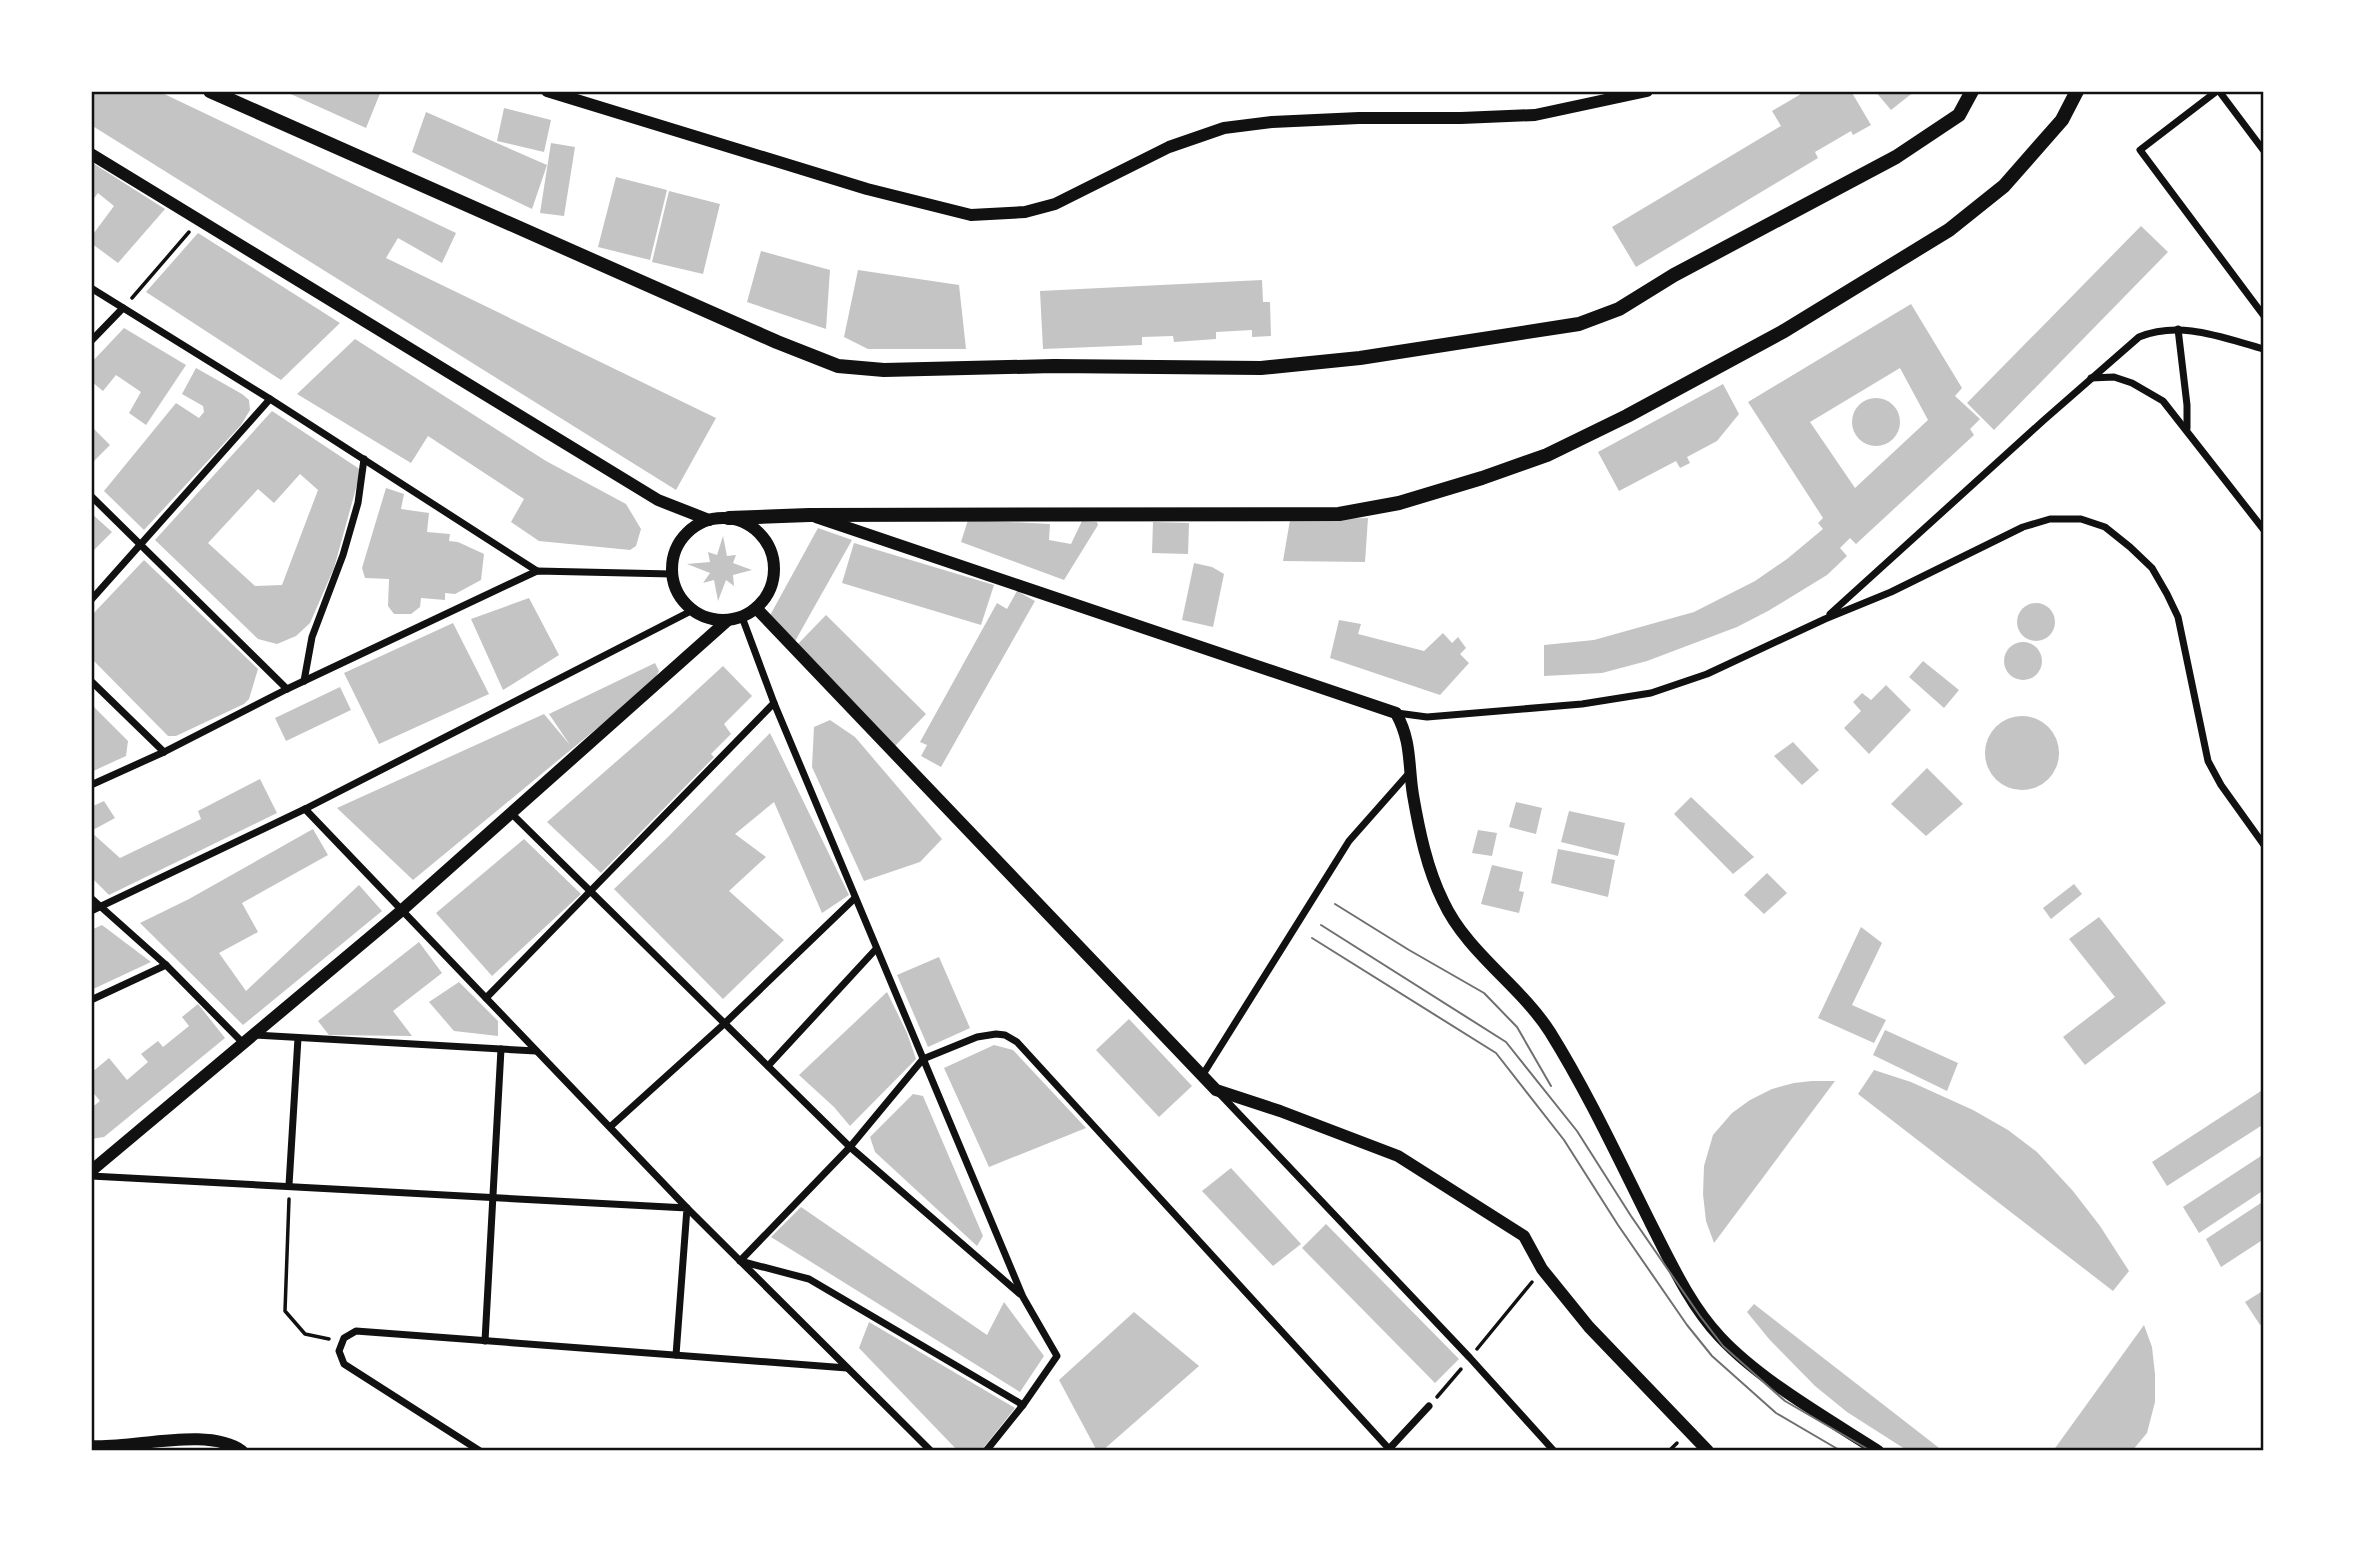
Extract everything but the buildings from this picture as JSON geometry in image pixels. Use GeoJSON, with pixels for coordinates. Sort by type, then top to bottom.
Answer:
{"type":"FeatureCollection","features":[{"type":"Feature","properties":{"kind":"main road"},"geometry":{"type":"LineString","coordinates":[[210,91],[777,342],[838,366],[884,370],[1054,366],[1261,368],[1360,358],[1579,324],[1619,309],[1674,275],[1896,157],[1959,115],[1972,91]]}},
{"type":"Feature","properties":{"kind":"main road"},"geometry":{"type":"LineString","coordinates":[[729,518],[809,515],[1339,514],[1399,503],[1482,478],[1547,455],[1627,416],[1784,331],[1949,230],[2004,186],[2021,168],[2062,120],[2077,91]]}},
{"type":"Feature","properties":{"kind":"street"},"geometry":{"type":"LineString","coordinates":[[547,91],[867,188],[971,215],[1025,212],[1055,204],[1169,147],[1224,128],[1334,119],[1535,115],[1586,97],[1647,91]]}},
{"type":"Feature","properties":{"kind":"street"},"geometry":{"type":"LineString","coordinates":[[2264,151],[2218,91],[2140,150],[2264,316]]}},
{"type":"Feature","properties":{"kind":"street"},"geometry":{"type":"LineString","coordinates":[[91,154],[658,500],[709,520]]}},
{"type":"Feature","properties":{"kind":"street"},"geometry":{"type":"LineString","coordinates":[[91,288],[365,459],[537,571]]}},
{"type":"Feature","properties":{"kind":"street"},"geometry":{"type":"LineString","coordinates":[[91,341],[123,308]]}},
{"type":"Feature","properties":{"kind":"street"},"geometry":{"type":"LineString","coordinates":[[2178,329],[2187,405],[2187,429]]}},
{"type":"Feature","properties":{"kind":"street"},"geometry":{"type":"LineString","coordinates":[[1825,620],[2139,337],[2154,331],[2200,331],[2264,349]]}},
{"type":"Feature","properties":{"kind":"street"},"geometry":{"type":"LineString","coordinates":[[2091,378],[2114,377],[2133,383],[2163,401],[2264,530]]}},
{"type":"Feature","properties":{"kind":"street"},"geometry":{"type":"LineString","coordinates":[[91,600],[270,399]]}},
{"type":"Feature","properties":{"kind":"street"},"geometry":{"type":"LineString","coordinates":[[304,681],[312,637],[343,555],[358,503],[365,459]]}},
{"type":"Feature","properties":{"kind":"street"},"geometry":{"type":"LineString","coordinates":[[91,496],[287,689]]}},
{"type":"Feature","properties":{"kind":"street"},"geometry":{"type":"LineString","coordinates":[[809,515],[1396,713],[1427,717],[1582,705],[1650,693],[1707,674],[1891,592],[2023,527],[2050,519],[2081,519],[2105,527],[2130,547],[2152,568],[2167,594],[2178,618],[2208,761],[2221,785],[2264,845]]}},
{"type":"Feature","properties":{"kind":"street"},"geometry":{"type":"LineString","coordinates":[[729,518],[745,523],[759,533],[769,546],[773,579],[756,608],[742,617],[716,620],[693,610],[682,600],[672,574],[674,556],[681,540],[693,528],[709,520],[729,518]]}},
{"type":"Feature","properties":{"kind":"street"},"geometry":{"type":"LineString","coordinates":[[91,785],[537,571],[672,574]]}},
{"type":"Feature","properties":{"kind":"street"},"geometry":{"type":"LineString","coordinates":[[756,608],[1216,1090],[1555,1451]]}},
{"type":"Feature","properties":{"kind":"street"},"geometry":{"type":"LineString","coordinates":[[91,911],[305,809],[693,610]]}},
{"type":"Feature","properties":{"kind":"street"},"geometry":{"type":"LineString","coordinates":[[742,617],[774,703],[876,950],[1023,1297],[1057,1356],[986,1451]]}},
{"type":"Feature","properties":{"kind":"street"},"geometry":{"type":"LineString","coordinates":[[91,1174],[401,911],[728,620]]}},
{"type":"Feature","properties":{"kind":"street"},"geometry":{"type":"LineString","coordinates":[[91,681],[164,752]]}},
{"type":"Feature","properties":{"kind":"street"},"geometry":{"type":"LineString","coordinates":[[486,998],[774,703]]}},
{"type":"Feature","properties":{"kind":"street"},"geometry":{"type":"LineString","coordinates":[[1396,713],[1405,730],[1410,750],[1410,772],[1427,857],[1443,902],[1466,937],[1530,1007],[1553,1037],[1696,1307],[1740,1357],[1878,1451]]}},
{"type":"Feature","properties":{"kind":"street"},"geometry":{"type":"LineString","coordinates":[[1202,1076],[1349,841],[1410,772]]}},
{"type":"Feature","properties":{"kind":"street"},"geometry":{"type":"LineString","coordinates":[[305,809],[687,1208],[931,1451]]}},
{"type":"Feature","properties":{"kind":"street"},"geometry":{"type":"LineString","coordinates":[[512,814],[850,1147],[1023,1297]]}},
{"type":"Feature","properties":{"kind":"street"},"geometry":{"type":"LineString","coordinates":[[91,898],[166,965],[244,1044]]}},
{"type":"Feature","properties":{"kind":"street"},"geometry":{"type":"LineString","coordinates":[[610,1127],[724,1024],[855,898]]}},
{"type":"Feature","properties":{"kind":"street"},"geometry":{"type":"LineString","coordinates":[[768,1066],[876,950]]}},
{"type":"Feature","properties":{"kind":"street"},"geometry":{"type":"LineString","coordinates":[[91,1000],[166,965]]}},
{"type":"Feature","properties":{"kind":"street"},"geometry":{"type":"LineString","coordinates":[[254,1035],[536,1051]]}},
{"type":"Feature","properties":{"kind":"street"},"geometry":{"type":"LineString","coordinates":[[740,1261],[850,1147],[923,1059],[976,1037],[1005,1035],[1017,1042],[1390,1450],[1429,1406]]}},
{"type":"Feature","properties":{"kind":"street"},"geometry":{"type":"LineString","coordinates":[[289,1185],[298,1038]]}},
{"type":"Feature","properties":{"kind":"street"},"geometry":{"type":"LineString","coordinates":[[485,1341],[500,1049]]}},
{"type":"Feature","properties":{"kind":"street"},"geometry":{"type":"LineString","coordinates":[[1216,1090],[1398,1156],[1524,1236],[1542,1269],[1589,1327],[1708,1451]]}},
{"type":"Feature","properties":{"kind":"street"},"geometry":{"type":"LineString","coordinates":[[91,1174],[687,1208]]}},
{"type":"Feature","properties":{"kind":"street"},"geometry":{"type":"LineString","coordinates":[[676,1355],[687,1208]]}},
{"type":"Feature","properties":{"kind":"street"},"geometry":{"type":"LineString","coordinates":[[740,1261],[809,1279],[1023,1405]]}},
{"type":"Feature","properties":{"kind":"street"},"geometry":{"type":"LineString","coordinates":[[480,1451],[344,1364],[340,1356],[342,1342],[356,1331],[848,1368]]}},
{"type":"Feature","properties":{"kind":"street"},"geometry":{"type":"LineString","coordinates":[[91,1446],[188,1439],[220,1441],[242,1451]]}},
{"type":"Feature","properties":{"kind":"street"},"geometry":{"type":"LineString","coordinates":[[463,1451],[468,1443]]}},
{"type":"Feature","properties":{"kind":"path"},"geometry":{"type":"LineString","coordinates":[[123,308],[200,220]]}},
{"type":"Feature","properties":{"kind":"path"},"geometry":{"type":"LineString","coordinates":[[289,1185],[285,1311],[306,1334],[342,1342]]}},
{"type":"Feature","properties":{"kind":"path"},"geometry":{"type":"LineString","coordinates":[[1429,1406],[1542,1269]]}},
{"type":"Feature","properties":{"kind":"tram line"},"geometry":{"type":"LineString","coordinates":[[1335,904],[1484,993],[1517,1027],[1551,1086]]}},
{"type":"Feature","properties":{"kind":"tram line"},"geometry":{"type":"LineString","coordinates":[[1321,925],[1506,1042],[1577,1131],[1631,1216],[1723,1346],[1785,1401],[1871,1451]]}},
{"type":"Feature","properties":{"kind":"tram line"},"geometry":{"type":"LineString","coordinates":[[1312,938],[1496,1053],[1564,1140],[1618,1225],[1687,1325],[1712,1356],[1776,1413],[1841,1451]]}}]}
